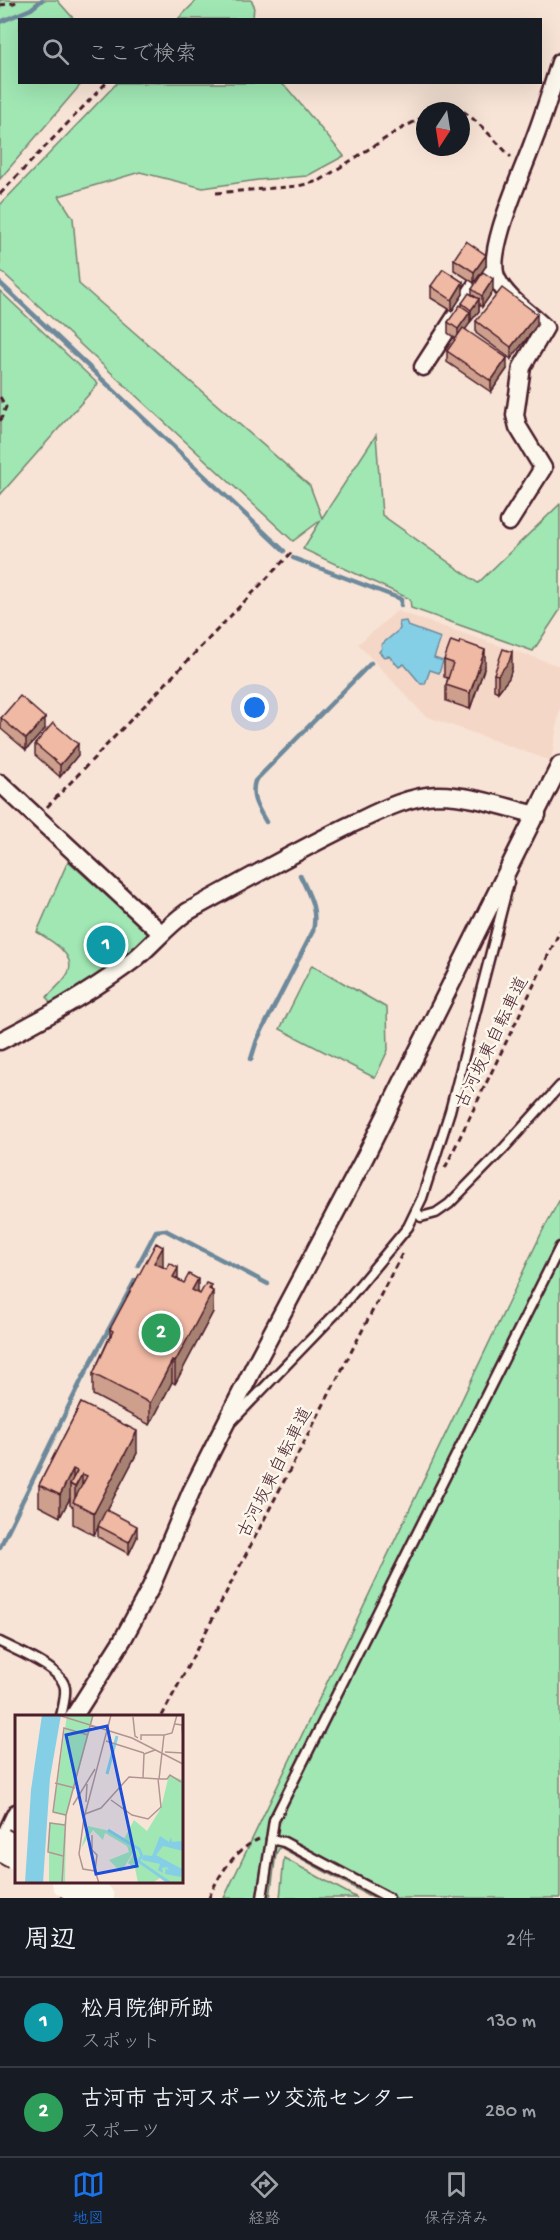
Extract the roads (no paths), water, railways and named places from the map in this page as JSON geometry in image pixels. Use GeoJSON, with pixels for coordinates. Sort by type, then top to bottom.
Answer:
{"type":"FeatureCollection","features":[{"type":"Feature","properties":{"kind":"highway"},"geometry":{"type":"LineString","coordinates":[[6,1827],[15,1850]]}},
{"type":"Feature","properties":{"kind":"highway"},"geometry":{"type":"LineString","coordinates":[[72,1883],[98,1898]]}},
{"type":"Feature","properties":{"kind":"street"},"geometry":{"type":"LineString","coordinates":[[509,522],[543,468],[518,427],[515,415],[522,367],[545,328],[508,294],[497,279],[494,269],[503,220],[525,165],[560,62]]}},
{"type":"Feature","properties":{"kind":"street"},"geometry":{"type":"LineString","coordinates":[[423,367],[476,285],[494,269]]}},
{"type":"Feature","properties":{"kind":"street"},"geometry":{"type":"LineString","coordinates":[[75,1715],[123,1639],[151,1587],[191,1492],[370,1147],[560,765]]}},
{"type":"Feature","properties":{"kind":"street"},"geometry":{"type":"LineString","coordinates":[[0,783],[161,933]]}},
{"type":"Feature","properties":{"kind":"street"},"geometry":{"type":"LineString","coordinates":[[0,1041],[65,1007],[99,984],[138,957],[161,933],[187,912],[306,847],[389,807],[413,799],[437,795],[458,797],[537,815]]}},
{"type":"Feature","properties":{"kind":"lane"},"geometry":{"type":"LineString","coordinates":[[222,1430],[339,1310],[408,1227],[417,1212],[450,1111],[517,855]]}},
{"type":"Feature","properties":{"kind":"lane"},"geometry":{"type":"LineString","coordinates":[[417,1212],[421,1217],[436,1213],[449,1204],[504,1149],[560,1086]]}},
{"type":"Feature","properties":{"kind":"lane"},"geometry":{"type":"LineString","coordinates":[[262,1898],[274,1820],[560,1247]]}},
{"type":"Feature","properties":{"kind":"lane"},"geometry":{"type":"LineString","coordinates":[[0,1642],[51,1669],[62,1678],[65,1697],[61,1715]]}},
{"type":"Feature","properties":{"kind":"lane"},"geometry":{"type":"LineString","coordinates":[[271,1839],[284,1842],[390,1898]]}},
{"type":"Feature","properties":{"kind":"water"},"geometry":{"type":"Polygon","coordinates":[[[406,621],[408,626],[441,638],[434,658],[443,661],[439,673],[430,670],[425,684],[421,684],[404,664],[399,667],[389,656],[384,657],[379,652],[381,645],[400,629],[399,622],[406,621]]]}},
{"type":"Feature","properties":{"kind":"waterway"},"geometry":{"type":"LineString","coordinates":[[0,22],[31,9],[42,0]]}},
{"type":"Feature","properties":{"kind":"waterway"},"geometry":{"type":"LineString","coordinates":[[0,283],[284,551]]}},
{"type":"Feature","properties":{"kind":"waterway"},"geometry":{"type":"LineString","coordinates":[[293,558],[401,599],[401,605]]}},
{"type":"Feature","properties":{"kind":"waterway"},"geometry":{"type":"LineString","coordinates":[[266,822],[254,797],[255,781],[371,663]]}},
{"type":"Feature","properties":{"kind":"waterway"},"geometry":{"type":"LineString","coordinates":[[251,1059],[257,1040],[313,931],[313,909],[300,875]]}},
{"type":"Feature","properties":{"kind":"waterway"},"geometry":{"type":"LineString","coordinates":[[138,1265],[156,1231],[165,1230],[268,1284]]}},
{"type":"Feature","properties":{"kind":"waterway"},"geometry":{"type":"LineString","coordinates":[[0,1547],[81,1381],[135,1280]]}},
{"type":"Feature","properties":{"kind":"place","name":"松月院御所跡"},"geometry":{"type":"Point","coordinates":[106,945]}},
{"type":"Feature","properties":{"kind":"place","name":"古河市 古河スポーツ交流センター"},"geometry":{"type":"Point","coordinates":[161,1333]}}]}
